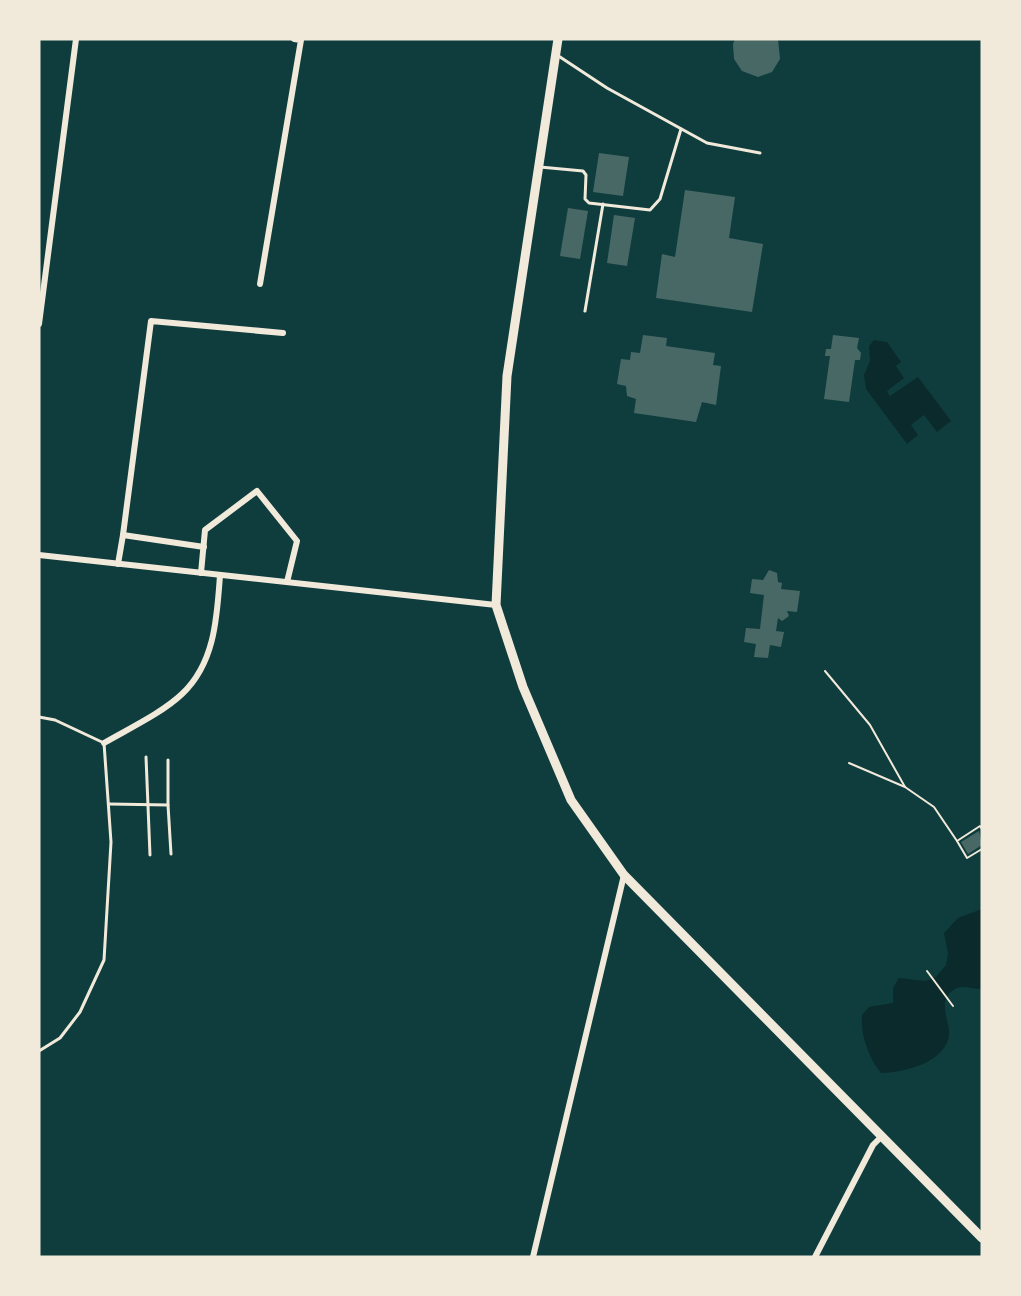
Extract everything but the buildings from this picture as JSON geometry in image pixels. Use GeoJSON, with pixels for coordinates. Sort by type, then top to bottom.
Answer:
{"type":"FeatureCollection","features":[{"type":"Feature","properties":{"kind":"main road"},"geometry":{"type":"LineString","coordinates":[[558,39],[507,376],[496,605],[523,687],[571,800],[624,875],[982,1238]]}},
{"type":"Feature","properties":{"kind":"street"},"geometry":{"type":"LineString","coordinates":[[39,324],[76,39]]}},
{"type":"Feature","properties":{"kind":"street"},"geometry":{"type":"LineString","coordinates":[[260,284],[301,40],[294,39]]}},
{"type":"Feature","properties":{"kind":"street"},"geometry":{"type":"LineString","coordinates":[[118,564],[151,321],[283,333]]}},
{"type":"Feature","properties":{"kind":"street"},"geometry":{"type":"LineString","coordinates":[[201,573],[205,530],[257,491],[297,541],[287,582]]}},
{"type":"Feature","properties":{"kind":"street"},"geometry":{"type":"LineString","coordinates":[[123,535],[204,547]]}},
{"type":"Feature","properties":{"kind":"street"},"geometry":{"type":"LineString","coordinates":[[39,555],[496,605]]}},
{"type":"Feature","properties":{"kind":"street"},"geometry":{"type":"LineString","coordinates":[[104,743],[182,694],[205,662],[217,622],[220,575]]}},
{"type":"Feature","properties":{"kind":"street"},"geometry":{"type":"LineString","coordinates":[[533,1257],[624,875]]}},
{"type":"Feature","properties":{"kind":"street"},"geometry":{"type":"LineString","coordinates":[[815,1257],[873,1145],[882,1136]]}},
{"type":"Feature","properties":{"kind":"lane"},"geometry":{"type":"LineString","coordinates":[[556,54],[607,88],[707,143],[760,153]]}},
{"type":"Feature","properties":{"kind":"lane"},"geometry":{"type":"LineString","coordinates":[[539,166],[583,171],[586,175],[585,199],[590,203],[650,210],[660,199],[681,129]]}},
{"type":"Feature","properties":{"kind":"lane"},"geometry":{"type":"LineString","coordinates":[[585,311],[603,204]]}},
{"type":"Feature","properties":{"kind":"lane"},"geometry":{"type":"LineString","coordinates":[[39,717],[56,720],[104,743],[111,842],[104,960],[80,1012],[60,1038],[39,1051]]}},
{"type":"Feature","properties":{"kind":"lane"},"geometry":{"type":"LineString","coordinates":[[146,757],[150,855]]}},
{"type":"Feature","properties":{"kind":"lane"},"geometry":{"type":"LineString","coordinates":[[168,760],[171,854]]}},
{"type":"Feature","properties":{"kind":"lane"},"geometry":{"type":"LineString","coordinates":[[109,804],[168,805]]}},
{"type":"Feature","properties":{"kind":"path"},"geometry":{"type":"LineString","coordinates":[[825,671],[870,725],[905,787]]}},
{"type":"Feature","properties":{"kind":"path"},"geometry":{"type":"LineString","coordinates":[[849,763],[905,787],[934,807],[967,858],[982,849]]}},
{"type":"Feature","properties":{"kind":"path"},"geometry":{"type":"LineString","coordinates":[[957,841],[980,826],[982,829]]}},
{"type":"Feature","properties":{"kind":"path"},"geometry":{"type":"LineString","coordinates":[[927,971],[953,1006]]}},
{"type":"Feature","properties":{"kind":"water"},"geometry":{"type":"Polygon","coordinates":[[[874,340],[887,342],[901,362],[896,366],[904,378],[887,391],[890,396],[918,377],[951,421],[937,432],[924,415],[911,425],[918,435],[907,444],[866,389],[864,375],[870,361],[869,346],[874,340]]]}},
{"type":"Feature","properties":{"kind":"water"},"geometry":{"type":"Polygon","coordinates":[[[982,909],[982,989],[962,987],[949,994],[946,999],[945,1012],[949,1035],[946,1044],[932,1059],[912,1068],[881,1073],[866,1046],[862,1030],[862,1015],[869,1007],[893,1003],[893,988],[899,978],[925,981],[936,977],[946,965],[948,953],[944,933],[958,918],[982,909]]]}}]}
